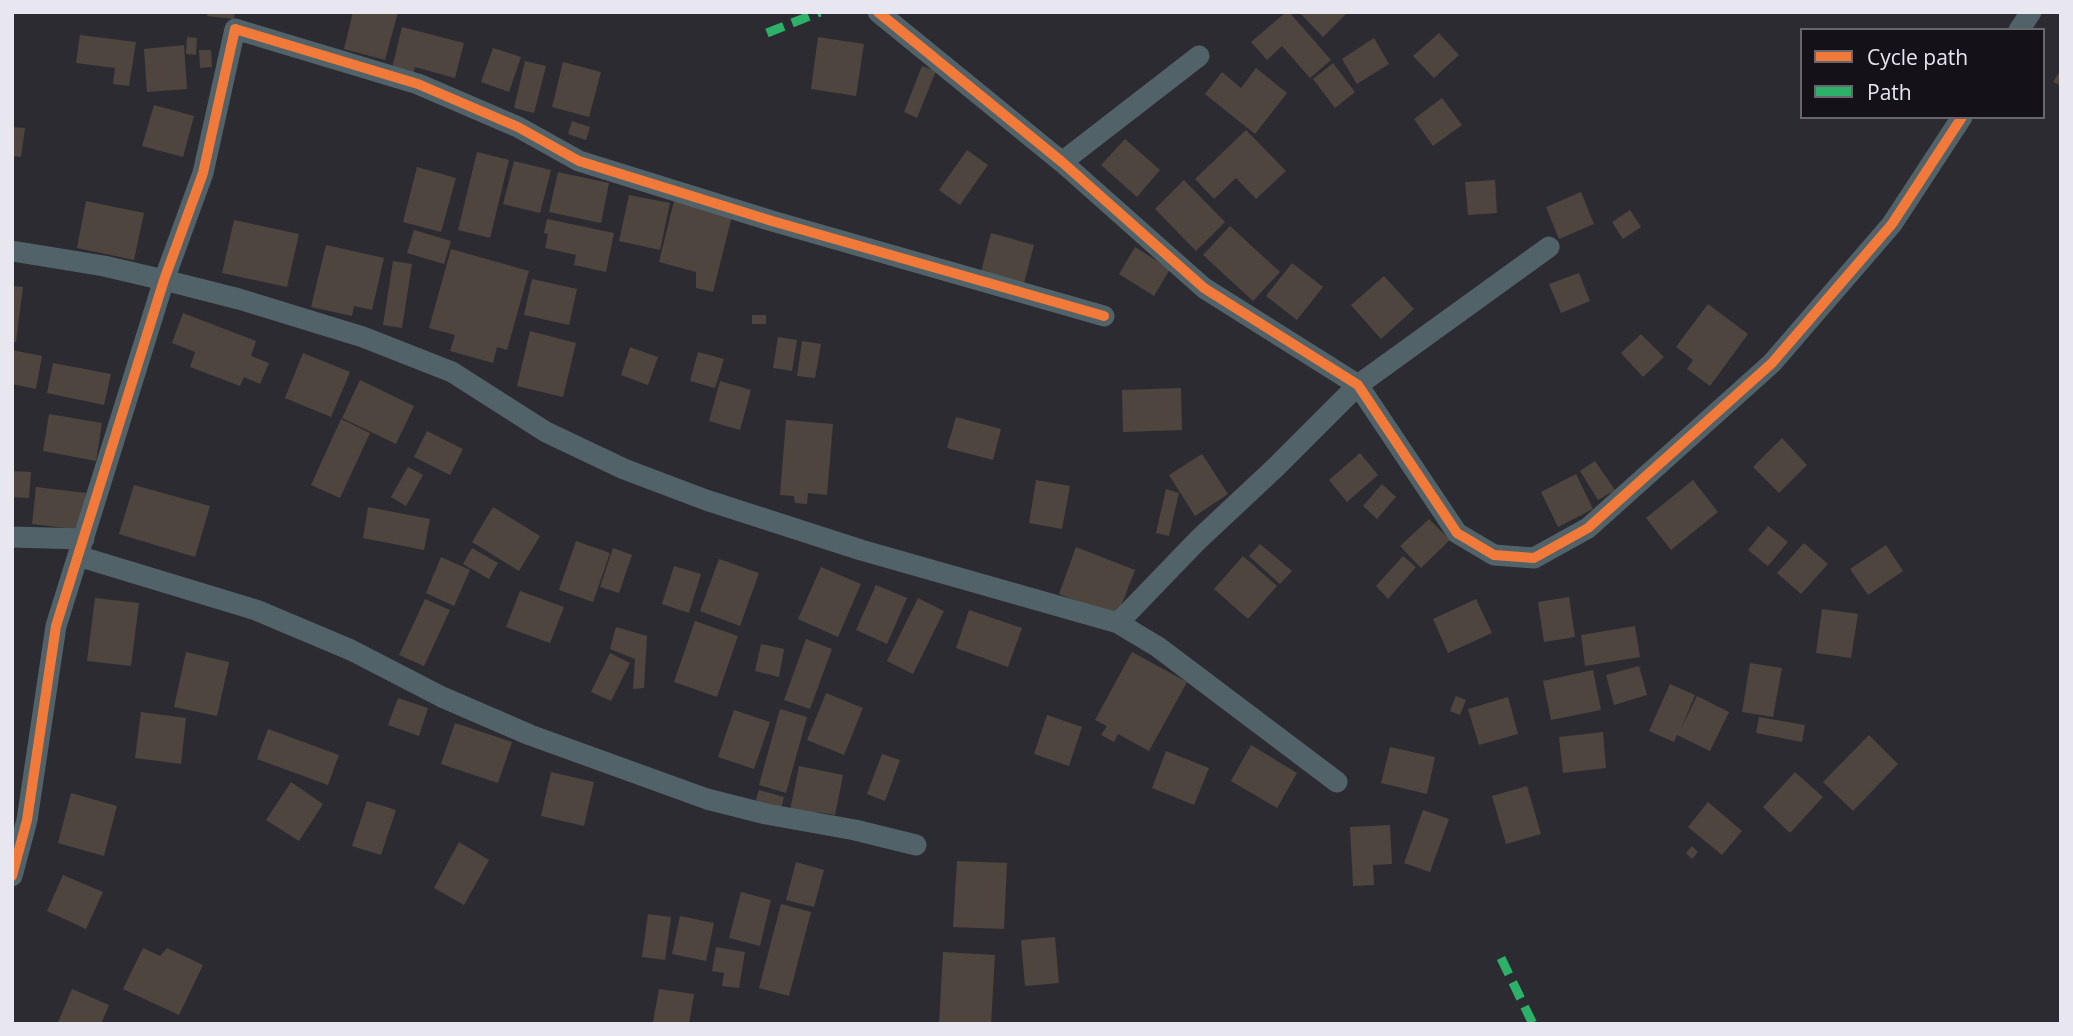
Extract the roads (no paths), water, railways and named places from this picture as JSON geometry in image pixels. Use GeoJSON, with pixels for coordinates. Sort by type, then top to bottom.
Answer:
{"type":"FeatureCollection","features":[{"type":"Feature","properties":{"kind":"street"},"geometry":{"type":"LineString","coordinates":[[878,12],[1062,162],[1204,288],[1358,385],[1457,533],[1494,555],[1534,558],[1588,528],[1772,363],[1892,225],[1961,119]]}},
{"type":"Feature","properties":{"kind":"street"},"geometry":{"type":"LineString","coordinates":[[2021,28],[2031,12]]}},
{"type":"Feature","properties":{"kind":"street"},"geometry":{"type":"LineString","coordinates":[[12,876],[56,626],[164,281],[203,173],[235,29],[418,84],[517,127],[579,161],[772,221],[1104,316]]}},
{"type":"Feature","properties":{"kind":"street"},"geometry":{"type":"LineString","coordinates":[[1062,162],[1199,56]]}},
{"type":"Feature","properties":{"kind":"street"},"geometry":{"type":"LineString","coordinates":[[1118,624],[1199,540],[1358,385],[1549,247]]}},
{"type":"Feature","properties":{"kind":"street"},"geometry":{"type":"LineString","coordinates":[[12,251],[104,266],[239,299],[363,337],[452,372],[547,432],[624,469],[706,500],[861,550],[1118,624],[1158,647],[1337,782]]}},
{"type":"Feature","properties":{"kind":"street"},"geometry":{"type":"LineString","coordinates":[[12,537],[81,547],[256,610],[351,650],[442,697],[530,735],[707,799],[916,845]]}}]}
